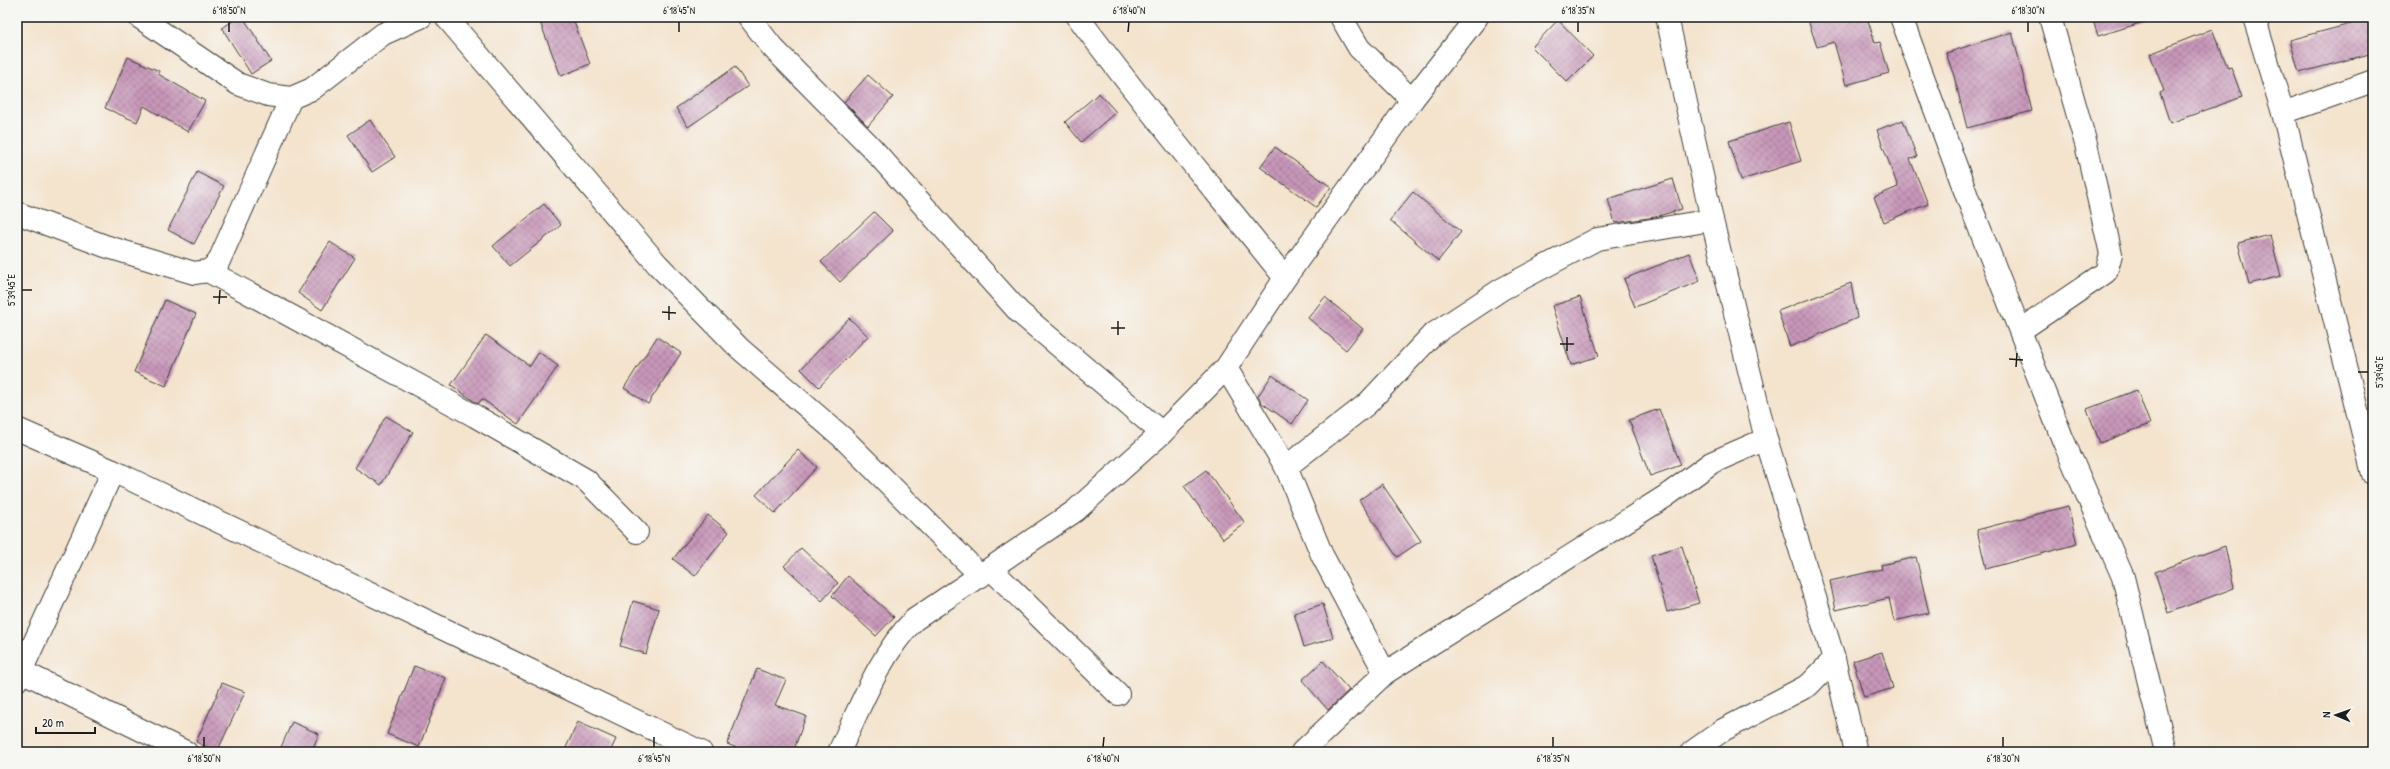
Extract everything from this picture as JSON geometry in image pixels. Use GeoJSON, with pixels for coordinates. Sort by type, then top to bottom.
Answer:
{"type":"FeatureCollection","features":[{"type":"Feature","properties":{"kind":"street"},"geometry":{"type":"LineString","coordinates":[[139,17],[238,84],[268,95],[291,98],[312,89],[383,34],[421,17]]}},
{"type":"Feature","properties":{"kind":"street"},"geometry":{"type":"LineString","coordinates":[[446,17],[658,264],[739,348],[843,438],[986,573],[1118,694]]}},
{"type":"Feature","properties":{"kind":"street"},"geometry":{"type":"LineString","coordinates":[[749,17],[772,47],[870,146],[1019,312],[1162,434]]}},
{"type":"Feature","properties":{"kind":"street"},"geometry":{"type":"LineString","coordinates":[[1078,17],[1131,90],[1200,171],[1285,278]]}},
{"type":"Feature","properties":{"kind":"street"},"geometry":{"type":"LineString","coordinates":[[1341,17],[1359,48],[1412,100]]}},
{"type":"Feature","properties":{"kind":"street"},"geometry":{"type":"LineString","coordinates":[[839,752],[865,696],[900,634],[914,620],[986,573],[1075,511],[1162,434],[1226,368],[1285,278],[1412,100],[1477,17]]}},
{"type":"Feature","properties":{"kind":"street"},"geometry":{"type":"LineString","coordinates":[[1667,17],[1712,220],[1766,439],[1834,659],[1840,690],[1856,752]]}},
{"type":"Feature","properties":{"kind":"street"},"geometry":{"type":"LineString","coordinates":[[1901,17],[1968,200],[2021,330],[2063,440],[2123,578],[2166,752]]}},
{"type":"Feature","properties":{"kind":"street"},"geometry":{"type":"LineString","coordinates":[[2021,330],[2106,272],[2111,254],[2086,144],[2050,17]]}},
{"type":"Feature","properties":{"kind":"street"},"geometry":{"type":"LineString","coordinates":[[2254,17],[2283,113],[2373,474]]}},
{"type":"Feature","properties":{"kind":"street"},"geometry":{"type":"LineString","coordinates":[[2283,113],[2373,81]]}},
{"type":"Feature","properties":{"kind":"street"},"geometry":{"type":"LineString","coordinates":[[17,213],[105,246],[194,273],[208,271],[218,263],[291,98]]}},
{"type":"Feature","properties":{"kind":"street"},"geometry":{"type":"LineString","coordinates":[[1286,467],[1367,404],[1432,335],[1502,289],[1597,239],[1712,220]]}},
{"type":"Feature","properties":{"kind":"street"},"geometry":{"type":"LineString","coordinates":[[208,271],[476,416],[586,480],[637,532]]}},
{"type":"Feature","properties":{"kind":"street"},"geometry":{"type":"LineString","coordinates":[[1226,368],[1286,467],[1322,555],[1384,672]]}},
{"type":"Feature","properties":{"kind":"street"},"geometry":{"type":"LineString","coordinates":[[17,429],[113,471],[701,752]]}},
{"type":"Feature","properties":{"kind":"street"},"geometry":{"type":"LineString","coordinates":[[1302,752],[1384,672],[1666,496],[1711,463],[1766,439]]}},
{"type":"Feature","properties":{"kind":"street"},"geometry":{"type":"LineString","coordinates":[[113,471],[18,673],[186,752]]}},
{"type":"Feature","properties":{"kind":"street"},"geometry":{"type":"LineString","coordinates":[[1692,752],[1723,730],[1809,685],[1834,659]]}},
{"type":"Feature","properties":{"kind":"street"},"geometry":{"type":"LineString","coordinates":[[1809,685],[1840,690]]}},
{"type":"Feature","properties":{"kind":"building"},"geometry":{"type":"Polygon","coordinates":[[[239,17],[243,17],[271,61],[251,74],[222,28],[239,17]]]}},
{"type":"Feature","properties":{"kind":"building"},"geometry":{"type":"Polygon","coordinates":[[[538,17],[572,17],[590,64],[561,76],[538,17]]]}},
{"type":"Feature","properties":{"kind":"building"},"geometry":{"type":"Polygon","coordinates":[[[1807,17],[1867,17],[1875,43],[1880,42],[1889,73],[1846,85],[1834,42],[1817,47],[1807,17]]]}},
{"type":"Feature","properties":{"kind":"building"},"geometry":{"type":"Polygon","coordinates":[[[2092,17],[2146,17],[2147,21],[2098,36],[2092,17]]]}},
{"type":"Feature","properties":{"kind":"building"},"geometry":{"type":"Polygon","coordinates":[[[2373,18],[2373,53],[2299,73],[2290,40],[2373,18]]]}},
{"type":"Feature","properties":{"kind":"building"},"geometry":{"type":"Polygon","coordinates":[[[1558,20],[1593,56],[1567,82],[1532,47],[1558,20]]]}},
{"type":"Feature","properties":{"kind":"building"},"geometry":{"type":"Polygon","coordinates":[[[2212,29],[2228,68],[2231,67],[2242,97],[2170,123],[2160,93],[2164,91],[2150,54],[2212,29]]]}},
{"type":"Feature","properties":{"kind":"building"},"geometry":{"type":"Polygon","coordinates":[[[2012,32],[2032,111],[1967,128],[1954,76],[1946,53],[2012,32]]]}},
{"type":"Feature","properties":{"kind":"building"},"geometry":{"type":"Polygon","coordinates":[[[128,57],[159,71],[158,74],[205,101],[188,132],[144,106],[137,122],[105,108],[128,57]]]}},
{"type":"Feature","properties":{"kind":"building"},"geometry":{"type":"Polygon","coordinates":[[[735,67],[748,86],[688,127],[676,108],[735,67]]]}},
{"type":"Feature","properties":{"kind":"building"},"geometry":{"type":"Polygon","coordinates":[[[868,75],[893,97],[868,126],[844,102],[868,75]]]}},
{"type":"Feature","properties":{"kind":"building"},"geometry":{"type":"Polygon","coordinates":[[[1099,93],[1116,112],[1081,142],[1065,122],[1099,93]]]}},
{"type":"Feature","properties":{"kind":"building"},"geometry":{"type":"Polygon","coordinates":[[[370,120],[395,157],[372,172],[348,135],[370,120]]]}},
{"type":"Feature","properties":{"kind":"building"},"geometry":{"type":"Polygon","coordinates":[[[1903,120],[1917,157],[1910,159],[1928,204],[1884,222],[1874,197],[1898,187],[1877,130],[1903,120]]]}},
{"type":"Feature","properties":{"kind":"building"},"geometry":{"type":"Polygon","coordinates":[[[1789,122],[1801,161],[1741,180],[1729,141],[1789,122]]]}},
{"type":"Feature","properties":{"kind":"building"},"geometry":{"type":"Polygon","coordinates":[[[1275,147],[1331,187],[1316,207],[1260,167],[1275,147]]]}},
{"type":"Feature","properties":{"kind":"building"},"geometry":{"type":"Polygon","coordinates":[[[197,172],[224,186],[194,244],[168,230],[197,172]]]}},
{"type":"Feature","properties":{"kind":"building"},"geometry":{"type":"Polygon","coordinates":[[[1673,179],[1682,209],[1655,217],[1615,223],[1608,199],[1673,179]]]}},
{"type":"Feature","properties":{"kind":"building"},"geometry":{"type":"Polygon","coordinates":[[[1413,192],[1461,232],[1438,261],[1390,220],[1413,192]]]}},
{"type":"Feature","properties":{"kind":"building"},"geometry":{"type":"Polygon","coordinates":[[[544,204],[561,225],[510,266],[493,246],[544,204]]]}},
{"type":"Feature","properties":{"kind":"building"},"geometry":{"type":"Polygon","coordinates":[[[874,212],[893,231],[840,282],[821,262],[874,212]]]}},
{"type":"Feature","properties":{"kind":"building"},"geometry":{"type":"Polygon","coordinates":[[[2270,235],[2281,276],[2249,284],[2238,243],[2270,235]]]}},
{"type":"Feature","properties":{"kind":"building"},"geometry":{"type":"Polygon","coordinates":[[[330,242],[355,258],[322,310],[298,293],[330,242]]]}},
{"type":"Feature","properties":{"kind":"building"},"geometry":{"type":"Polygon","coordinates":[[[1689,253],[1700,281],[1635,307],[1624,279],[1689,253]]]}},
{"type":"Feature","properties":{"kind":"building"},"geometry":{"type":"Polygon","coordinates":[[[1851,283],[1857,318],[1790,347],[1778,311],[1851,283]]]}},
{"type":"Feature","properties":{"kind":"building"},"geometry":{"type":"Polygon","coordinates":[[[1325,297],[1363,329],[1346,350],[1308,318],[1325,297]]]}},
{"type":"Feature","properties":{"kind":"building"},"geometry":{"type":"Polygon","coordinates":[[[1580,297],[1599,356],[1571,365],[1552,306],[1580,297]]]}},
{"type":"Feature","properties":{"kind":"building"},"geometry":{"type":"Polygon","coordinates":[[[165,300],[196,314],[166,386],[134,372],[165,300]]]}},
{"type":"Feature","properties":{"kind":"building"},"geometry":{"type":"Polygon","coordinates":[[[849,318],[868,336],[819,387],[801,369],[849,318]]]}},
{"type":"Feature","properties":{"kind":"building"},"geometry":{"type":"Polygon","coordinates":[[[486,335],[530,366],[539,352],[558,366],[518,424],[482,399],[478,404],[451,385],[486,335]]]}},
{"type":"Feature","properties":{"kind":"building"},"geometry":{"type":"Polygon","coordinates":[[[657,337],[681,353],[648,404],[624,388],[657,337]]]}},
{"type":"Feature","properties":{"kind":"building"},"geometry":{"type":"Polygon","coordinates":[[[1272,375],[1308,400],[1292,424],[1262,403],[1258,396],[1272,375]]]}},
{"type":"Feature","properties":{"kind":"building"},"geometry":{"type":"Polygon","coordinates":[[[2137,390],[2150,424],[2100,443],[2087,409],[2137,390]]]}},
{"type":"Feature","properties":{"kind":"building"},"geometry":{"type":"Polygon","coordinates":[[[1659,409],[1681,465],[1650,476],[1629,420],[1659,409]]]}},
{"type":"Feature","properties":{"kind":"building"},"geometry":{"type":"Polygon","coordinates":[[[386,416],[413,432],[381,485],[355,468],[386,416]]]}},
{"type":"Feature","properties":{"kind":"building"},"geometry":{"type":"Polygon","coordinates":[[[798,450],[817,467],[775,513],[756,495],[798,450]]]}},
{"type":"Feature","properties":{"kind":"building"},"geometry":{"type":"Polygon","coordinates":[[[1206,470],[1245,523],[1223,539],[1184,486],[1206,470]]]}},
{"type":"Feature","properties":{"kind":"building"},"geometry":{"type":"Polygon","coordinates":[[[1382,484],[1421,541],[1397,557],[1359,500],[1382,484]]]}},
{"type":"Feature","properties":{"kind":"building"},"geometry":{"type":"Polygon","coordinates":[[[2068,506],[2077,544],[1986,569],[1977,530],[2068,506]]]}},
{"type":"Feature","properties":{"kind":"building"},"geometry":{"type":"Polygon","coordinates":[[[708,515],[729,532],[695,576],[673,559],[708,515]]]}},
{"type":"Feature","properties":{"kind":"building"},"geometry":{"type":"Polygon","coordinates":[[[1682,546],[1699,603],[1667,612],[1651,555],[1682,546]]]}},
{"type":"Feature","properties":{"kind":"building"},"geometry":{"type":"Polygon","coordinates":[[[2225,546],[2234,588],[2168,613],[2155,572],[2225,546]]]}},
{"type":"Feature","properties":{"kind":"building"},"geometry":{"type":"Polygon","coordinates":[[[801,548],[838,583],[822,601],[784,566],[801,548]]]}},
{"type":"Feature","properties":{"kind":"building"},"geometry":{"type":"Polygon","coordinates":[[[1916,557],[1929,613],[1894,621],[1889,598],[1836,610],[1830,581],[1882,569],[1881,565],[1916,557]]]}},
{"type":"Feature","properties":{"kind":"building"},"geometry":{"type":"Polygon","coordinates":[[[848,576],[894,617],[876,636],[832,596],[848,576]]]}},
{"type":"Feature","properties":{"kind":"building"},"geometry":{"type":"Polygon","coordinates":[[[633,601],[659,609],[646,654],[620,646],[633,601]]]}},
{"type":"Feature","properties":{"kind":"building"},"geometry":{"type":"Polygon","coordinates":[[[1323,604],[1333,638],[1304,647],[1294,613],[1323,604]]]}},
{"type":"Feature","properties":{"kind":"building"},"geometry":{"type":"Polygon","coordinates":[[[1882,652],[1893,688],[1864,697],[1853,661],[1882,652]]]}},
{"type":"Feature","properties":{"kind":"building"},"geometry":{"type":"Polygon","coordinates":[[[1323,661],[1349,690],[1328,710],[1302,680],[1323,661]]]}},
{"type":"Feature","properties":{"kind":"building"},"geometry":{"type":"Polygon","coordinates":[[[414,666],[446,678],[419,747],[387,734],[414,666]]]}},
{"type":"Feature","properties":{"kind":"building"},"geometry":{"type":"Polygon","coordinates":[[[757,669],[786,680],[775,705],[806,716],[793,752],[747,752],[727,744],[757,669]]]}},
{"type":"Feature","properties":{"kind":"building"},"geometry":{"type":"Polygon","coordinates":[[[222,683],[245,692],[217,752],[196,742],[222,683]]]}},
{"type":"Feature","properties":{"kind":"building"},"geometry":{"type":"Polygon","coordinates":[[[292,722],[319,734],[311,752],[279,752],[292,722]]]}},
{"type":"Feature","properties":{"kind":"building"},"geometry":{"type":"Polygon","coordinates":[[[578,722],[616,739],[610,752],[564,752],[578,722]]]}}]}
